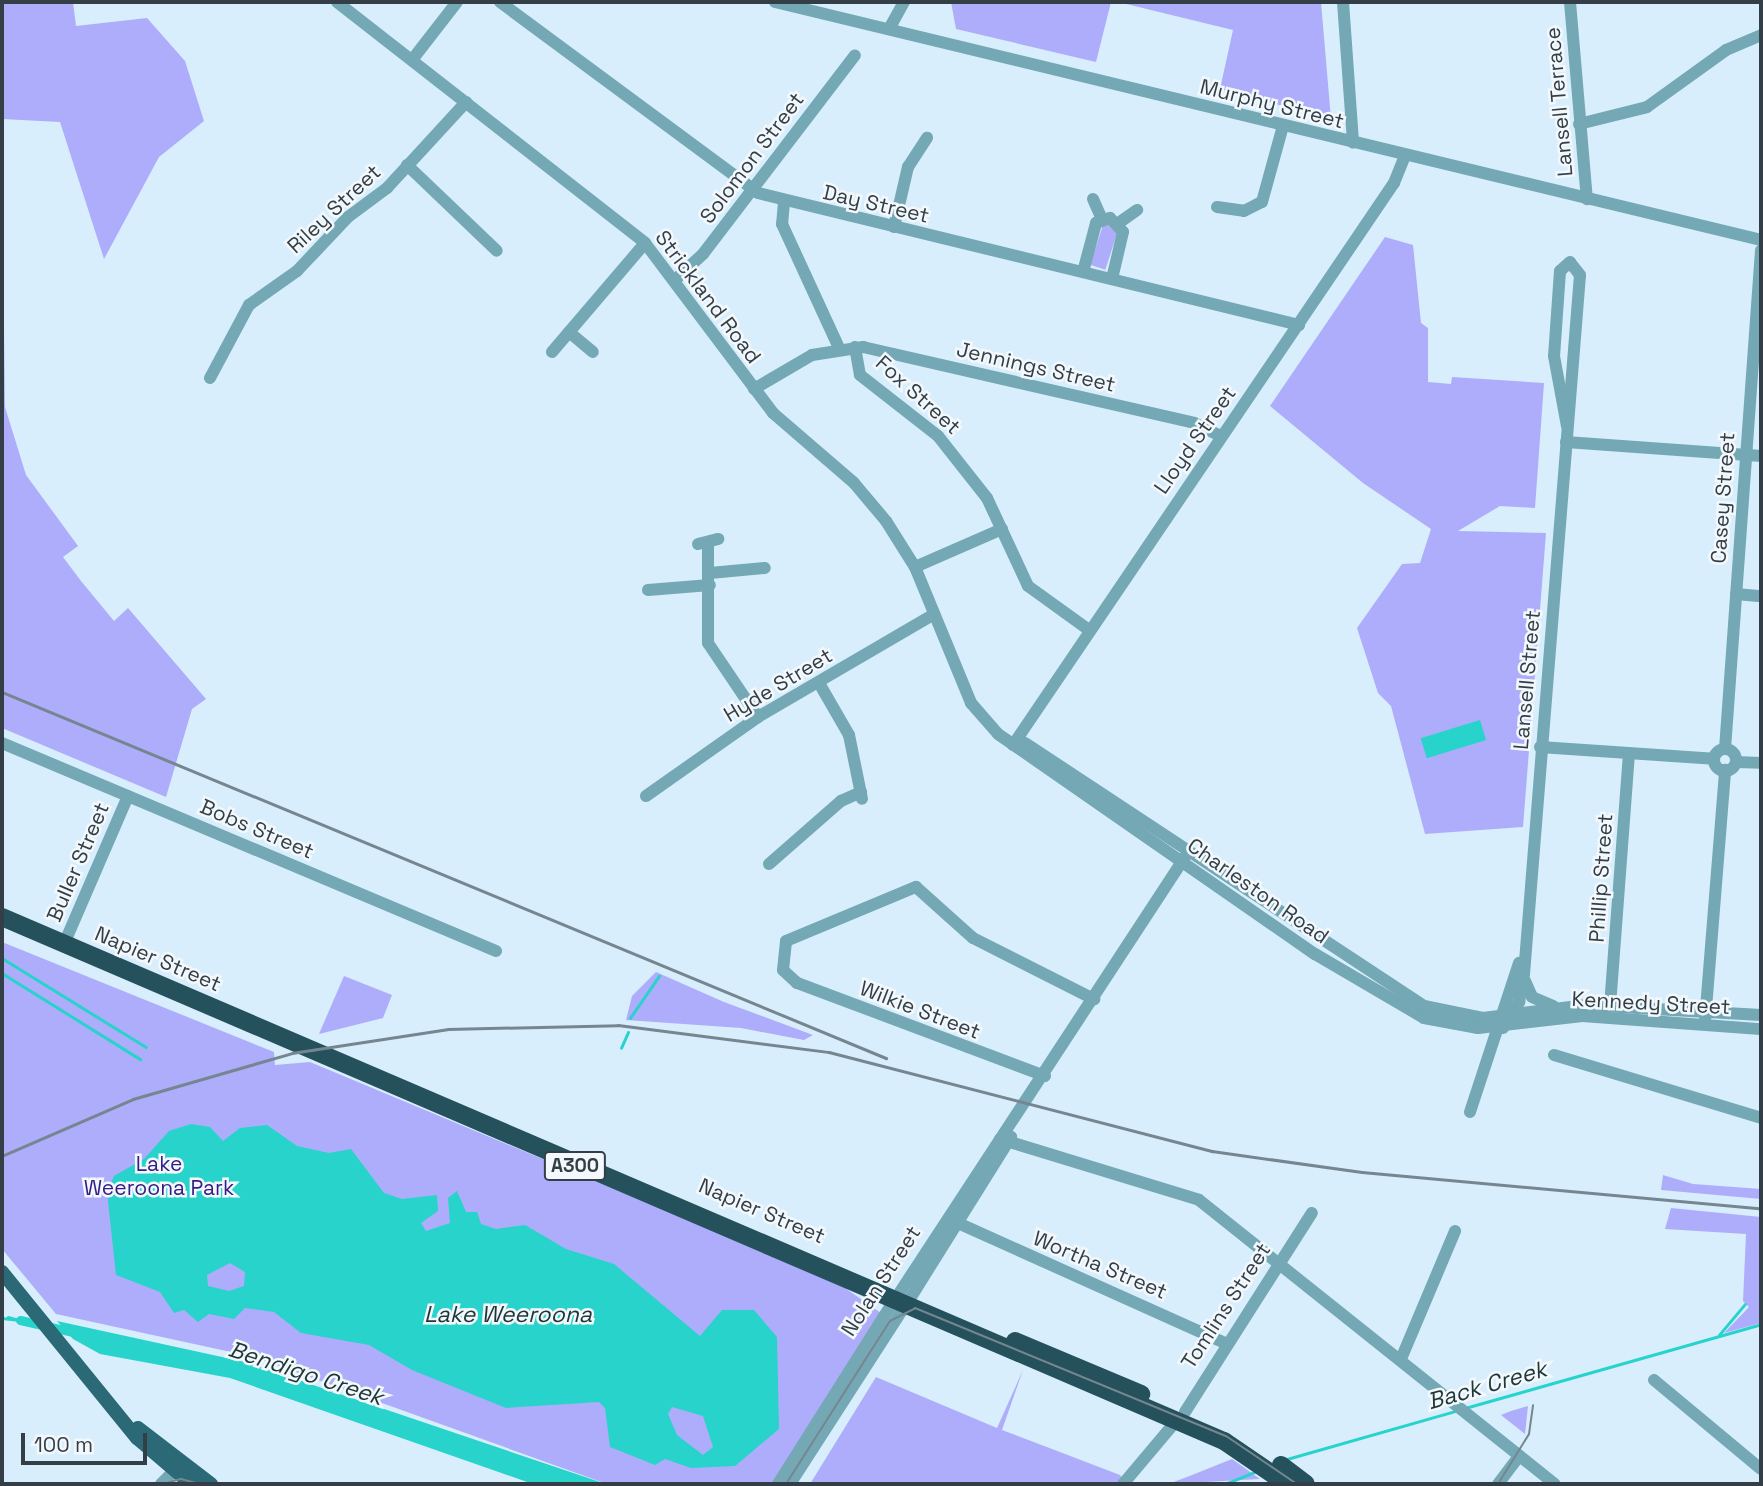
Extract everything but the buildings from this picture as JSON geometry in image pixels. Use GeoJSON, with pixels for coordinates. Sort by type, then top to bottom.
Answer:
{"type":"FeatureCollection","features":[{"type":"Feature","properties":{"kind":"highway","name":"Napier Street"},"geometry":{"type":"LineString","coordinates":[[2,917],[63,948]]}},
{"type":"Feature","properties":{"kind":"highway","name":"Napier Street"},"geometry":{"type":"LineString","coordinates":[[2,926],[63,948],[295,1044],[1180,1417]]}},
{"type":"Feature","properties":{"kind":"highway","name":"A300"},"geometry":{"type":"LineString","coordinates":[[1180,1417],[1306,1484]]}},
{"type":"Feature","properties":{"kind":"main road"},"geometry":{"type":"LineString","coordinates":[[2,1272],[123,1416],[191,1484]]}},
{"type":"Feature","properties":{"kind":"main road"},"geometry":{"type":"LineString","coordinates":[[177,1468],[211,1484]]}},
{"type":"Feature","properties":{"kind":"street","name":"Strickland Road"},"geometry":{"type":"LineString","coordinates":[[337,2],[645,243],[754,389],[785,426],[863,492],[915,566],[964,686],[981,718],[1015,741]]}},
{"type":"Feature","properties":{"kind":"street"},"geometry":{"type":"LineString","coordinates":[[412,60],[457,2]]}},
{"type":"Feature","properties":{"kind":"street","name":"Day Street"},"geometry":{"type":"LineString","coordinates":[[500,2],[752,191],[784,202],[1299,325]]}},
{"type":"Feature","properties":{"kind":"street","name":"Murphy Street"},"geometry":{"type":"LineString","coordinates":[[780,2],[1405,156],[1761,240]]}},
{"type":"Feature","properties":{"kind":"street"},"geometry":{"type":"LineString","coordinates":[[889,29],[904,2]]}},
{"type":"Feature","properties":{"kind":"street"},"geometry":{"type":"LineString","coordinates":[[1343,2],[1353,143]]}},
{"type":"Feature","properties":{"kind":"street","name":"Lansell Terrace"},"geometry":{"type":"LineString","coordinates":[[1570,2],[1587,199]]}},
{"type":"Feature","properties":{"kind":"street"},"geometry":{"type":"LineString","coordinates":[[1579,124],[1647,107],[1739,42],[1761,35]]}},
{"type":"Feature","properties":{"kind":"street","name":"Solomon Street"},"geometry":{"type":"LineString","coordinates":[[675,280],[752,191],[855,55]]}},
{"type":"Feature","properties":{"kind":"street","name":"Riley Street"},"geometry":{"type":"LineString","coordinates":[[210,378],[249,304],[297,271],[407,165],[466,102]]}},
{"type":"Feature","properties":{"kind":"street"},"geometry":{"type":"LineString","coordinates":[[1217,207],[1244,211],[1262,202],[1283,126]]}},
{"type":"Feature","properties":{"kind":"street"},"geometry":{"type":"LineString","coordinates":[[894,227],[908,167],[927,138]]}},
{"type":"Feature","properties":{"kind":"street","name":"Lloyd Street"},"geometry":{"type":"LineString","coordinates":[[1015,741],[1299,325],[1405,156]]}},
{"type":"Feature","properties":{"kind":"street"},"geometry":{"type":"LineString","coordinates":[[407,165],[497,251]]}},
{"type":"Feature","properties":{"kind":"street"},"geometry":{"type":"LineString","coordinates":[[1083,272],[1102,219],[1093,200]]}},
{"type":"Feature","properties":{"kind":"street"},"geometry":{"type":"LineString","coordinates":[[784,202],[784,228],[839,348]]}},
{"type":"Feature","properties":{"kind":"street"},"geometry":{"type":"LineString","coordinates":[[1102,219],[1120,222],[1137,210]]}},
{"type":"Feature","properties":{"kind":"street"},"geometry":{"type":"LineString","coordinates":[[1112,279],[1120,222]]}},
{"type":"Feature","properties":{"kind":"street","name":"Casey Street"},"geometry":{"type":"LineString","coordinates":[[1725,749],[1761,240]]}},
{"type":"Feature","properties":{"kind":"street"},"geometry":{"type":"LineString","coordinates":[[552,352],[645,243]]}},
{"type":"Feature","properties":{"kind":"street","name":"Lansell Street"},"geometry":{"type":"LineString","coordinates":[[1470,1112],[1524,974],[1540,747],[1580,275],[1570,262],[1560,271],[1554,356],[1567,426]]}},
{"type":"Feature","properties":{"kind":"street"},"geometry":{"type":"LineString","coordinates":[[569,332],[593,352]]}},
{"type":"Feature","properties":{"kind":"street","name":"Jennings Street"},"geometry":{"type":"LineString","coordinates":[[754,389],[802,360],[839,348],[855,347],[1194,423],[1221,436]]}},
{"type":"Feature","properties":{"kind":"street","name":"Fox Street"},"geometry":{"type":"LineString","coordinates":[[855,347],[860,374],[946,444],[987,498],[1028,586],[1089,630]]}},
{"type":"Feature","properties":{"kind":"street"},"geometry":{"type":"LineString","coordinates":[[1566,442],[1761,456]]}},
{"type":"Feature","properties":{"kind":"street"},"geometry":{"type":"LineString","coordinates":[[915,566],[1002,529]]}},
{"type":"Feature","properties":{"kind":"street"},"geometry":{"type":"LineString","coordinates":[[708,543],[710,648],[758,717]]}},
{"type":"Feature","properties":{"kind":"street"},"geometry":{"type":"LineString","coordinates":[[646,590],[765,568]]}},
{"type":"Feature","properties":{"kind":"street"},"geometry":{"type":"LineString","coordinates":[[1736,594],[1761,596]]}},
{"type":"Feature","properties":{"kind":"street","name":"Hyde Street"},"geometry":{"type":"LineString","coordinates":[[646,796],[758,717],[934,614]]}},
{"type":"Feature","properties":{"kind":"street"},"geometry":{"type":"LineString","coordinates":[[769,864],[774,850],[841,801],[861,796],[849,735],[819,683]]}},
{"type":"Feature","properties":{"kind":"street","name":"Charleston Road"},"geometry":{"type":"LineString","coordinates":[[1015,741],[1246,898],[1406,999],[1455,1016],[1504,1022]]}},
{"type":"Feature","properties":{"kind":"street","name":"Bobs Street"},"geometry":{"type":"LineString","coordinates":[[2,743],[496,951]]}},
{"type":"Feature","properties":{"kind":"street"},"geometry":{"type":"LineString","coordinates":[[1540,747],[1714,759],[1725,770]]}},
{"type":"Feature","properties":{"kind":"street"},"geometry":{"type":"LineString","coordinates":[[1714,759],[1725,749],[1736,762]]}},
{"type":"Feature","properties":{"kind":"street","name":"Phillip Street"},"geometry":{"type":"LineString","coordinates":[[1610,1006],[1629,754]]}},
{"type":"Feature","properties":{"kind":"street"},"geometry":{"type":"LineString","coordinates":[[1705,1019],[1725,770],[1736,762],[1761,763]]}},
{"type":"Feature","properties":{"kind":"street","name":"Buller Street"},"geometry":{"type":"LineString","coordinates":[[63,948],[128,796]]}},
{"type":"Feature","properties":{"kind":"street","name":"Nolan Street"},"geometry":{"type":"LineString","coordinates":[[778,1484],[902,1300],[1185,857]]}},
{"type":"Feature","properties":{"kind":"street","name":"Wilkie Street"},"geometry":{"type":"LineString","coordinates":[[1045,1076],[785,975],[781,952],[794,934],[914,887],[974,938],[1094,999]]}},
{"type":"Feature","properties":{"kind":"street","name":"Lansell Street"},"geometry":{"type":"LineString","coordinates":[[1504,1022],[1525,938]]}},
{"type":"Feature","properties":{"kind":"street"},"geometry":{"type":"LineString","coordinates":[[1524,974],[1532,997],[1560,1007]]}},
{"type":"Feature","properties":{"kind":"street","name":"Kennedy Street"},"geometry":{"type":"LineString","coordinates":[[1504,1022],[1560,1007],[1610,1006],[1761,1029]]}},
{"type":"Feature","properties":{"kind":"street","name":"Kennedy Street"},"geometry":{"type":"LineString","coordinates":[[1504,1022],[1582,1016],[1705,1019],[1761,1015]]}},
{"type":"Feature","properties":{"kind":"street"},"geometry":{"type":"LineString","coordinates":[[1555,1055],[1761,1118]]}},
{"type":"Feature","properties":{"kind":"street"},"geometry":{"type":"LineString","coordinates":[[1004,1141],[1184,1192],[1281,1264],[1555,1484]]}},
{"type":"Feature","properties":{"kind":"street","name":"Tomlins Street"},"geometry":{"type":"LineString","coordinates":[[1123,1484],[1180,1417],[1312,1213]]}},
{"type":"Feature","properties":{"kind":"street","name":"Wortha Street"},"geometry":{"type":"LineString","coordinates":[[952,1222],[1227,1344]]}},
{"type":"Feature","properties":{"kind":"street"},"geometry":{"type":"LineString","coordinates":[[1401,1359],[1455,1231]]}},
{"type":"Feature","properties":{"kind":"street","name":"Nolan Street"},"geometry":{"type":"LineString","coordinates":[[790,1484],[902,1300]]}},
{"type":"Feature","properties":{"kind":"street"},"geometry":{"type":"LineString","coordinates":[[1654,1380],[1761,1469]]}},
{"type":"Feature","properties":{"kind":"street"},"geometry":{"type":"LineString","coordinates":[[1498,1484],[1519,1456]]}},
{"type":"Feature","properties":{"kind":"street"},"geometry":{"type":"LineString","coordinates":[[161,1484],[177,1468]]}},
{"type":"Feature","properties":{"kind":"green space"},"geometry":{"type":"Polygon","coordinates":[[[2,2],[73,2],[76,26],[147,18],[185,61],[204,121],[159,157],[104,259],[60,122],[2,119],[2,2]]]}},
{"type":"Feature","properties":{"kind":"green space"},"geometry":{"type":"Polygon","coordinates":[[[951,2],[1111,2],[1096,62],[956,29],[951,2]]]}},
{"type":"Feature","properties":{"kind":"green space"},"geometry":{"type":"Polygon","coordinates":[[[1118,2],[1321,2],[1331,119],[1220,89],[1233,30],[1118,2]]]}},
{"type":"Feature","properties":{"kind":"green space"},"geometry":{"type":"Polygon","coordinates":[[[2,169],[5,407],[26,475],[78,546],[63,557],[81,581],[114,621],[128,608],[206,699],[192,709],[166,797],[2,728],[2,169]]]}},
{"type":"Feature","properties":{"kind":"green space"},"geometry":{"type":"Polygon","coordinates":[[[1104,222],[1119,227],[1105,270],[1090,265],[1104,222]]]}},
{"type":"Feature","properties":{"kind":"green space"},"geometry":{"type":"Polygon","coordinates":[[[1385,237],[1413,245],[1421,323],[1428,328],[1428,382],[1451,384],[1452,377],[1544,383],[1535,508],[1500,506],[1458,531],[1546,533],[1523,827],[1425,834],[1391,706],[1378,693],[1357,628],[1402,564],[1420,563],[1431,529],[1363,483],[1270,406],[1385,237]]]}},
{"type":"Feature","properties":{"kind":"green space","name":"Lake Weeroona Park"},"geometry":{"type":"Polygon","coordinates":[[[2,942],[274,1052],[275,1065],[310,1062],[696,1223],[845,1288],[881,1313],[775,1484],[607,1484],[254,1357],[56,1314],[2,1249],[2,942]]]}},
{"type":"Feature","properties":{"kind":"green space"},"geometry":{"type":"Polygon","coordinates":[[[656,972],[724,1002],[813,1035],[804,1040],[741,1028],[626,1020],[632,996],[656,972]]]}},
{"type":"Feature","properties":{"kind":"green space"},"geometry":{"type":"Polygon","coordinates":[[[344,976],[392,995],[383,1018],[319,1034],[344,976]]]}},
{"type":"Feature","properties":{"kind":"green space"},"geometry":{"type":"Polygon","coordinates":[[[1663,1175],[1693,1184],[1761,1189],[1761,1199],[1661,1190],[1663,1175]]]}},
{"type":"Feature","properties":{"kind":"green space"},"geometry":{"type":"Polygon","coordinates":[[[1671,1208],[1761,1217],[1761,1323],[1724,1333],[1749,1307],[1743,1301],[1746,1234],[1665,1229],[1671,1208]]]}},
{"type":"Feature","properties":{"kind":"green space"},"geometry":{"type":"Polygon","coordinates":[[[1023,1370],[1002,1430],[1120,1475],[1127,1484],[810,1484],[876,1377],[997,1428],[1023,1370]]]}},
{"type":"Feature","properties":{"kind":"green space"},"geometry":{"type":"Polygon","coordinates":[[[1528,1406],[1525,1434],[1501,1415],[1511,1411],[1528,1406]]]}},
{"type":"Feature","properties":{"kind":"green space"},"geometry":{"type":"Polygon","coordinates":[[[1232,1459],[1260,1479],[1168,1484],[1187,1477],[1232,1459]]]}},
{"type":"Feature","properties":{"kind":"water"},"geometry":{"type":"Polygon","coordinates":[[[1480,720],[1486,740],[1427,758],[1421,738],[1480,720]]]}},
{"type":"Feature","properties":{"kind":"water","name":"Lake Weeroona"},"geometry":{"type":"Polygon","coordinates":[[[191,1124],[210,1127],[223,1141],[240,1128],[267,1125],[297,1146],[329,1153],[351,1149],[384,1193],[402,1199],[437,1195],[438,1211],[421,1223],[426,1231],[450,1223],[448,1198],[457,1191],[466,1212],[477,1212],[481,1224],[496,1229],[525,1225],[566,1249],[614,1264],[700,1336],[722,1310],[754,1310],[777,1337],[779,1429],[735,1466],[691,1468],[665,1459],[655,1465],[610,1447],[605,1408],[599,1402],[506,1408],[412,1370],[369,1345],[301,1333],[274,1312],[245,1308],[234,1319],[209,1314],[198,1322],[184,1310],[174,1313],[160,1292],[116,1275],[107,1192],[114,1176],[144,1159],[169,1131],[191,1124]],[[230,1263],[207,1275],[208,1286],[229,1291],[244,1286],[245,1272],[230,1263]],[[672,1407],[668,1414],[677,1435],[703,1455],[713,1447],[703,1416],[672,1407]]]}},
{"type":"Feature","properties":{"kind":"water"},"geometry":{"type":"Polygon","coordinates":[[[57,1321],[245,1362],[606,1484],[533,1484],[230,1378],[100,1354],[73,1339],[57,1321]]]}},
{"type":"Feature","properties":{"kind":"waterway"},"geometry":{"type":"LineString","coordinates":[[2,958],[146,1047]]}},
{"type":"Feature","properties":{"kind":"waterway"},"geometry":{"type":"LineString","coordinates":[[2,973],[140,1059]]}},
{"type":"Feature","properties":{"kind":"waterway"},"geometry":{"type":"LineString","coordinates":[[630,1018],[659,976]]}},
{"type":"Feature","properties":{"kind":"waterway"},"geometry":{"type":"LineString","coordinates":[[621,1048],[628,1032]]}},
{"type":"Feature","properties":{"kind":"waterway"},"geometry":{"type":"LineString","coordinates":[[1719,1335],[1745,1304]]}},
{"type":"Feature","properties":{"kind":"waterway","name":"Bendigo Creek"},"geometry":{"type":"LineString","coordinates":[[8,1317],[19,1320]]}},
{"type":"Feature","properties":{"kind":"waterway","name":"Bendigo Creek"},"geometry":{"type":"LineString","coordinates":[[2,1318],[20,1320]]}},
{"type":"Feature","properties":{"kind":"waterway","name":"Bendigo Creek"},"geometry":{"type":"LineString","coordinates":[[20,1320],[77,1333]]}},
{"type":"Feature","properties":{"kind":"waterway","name":"Back Creek"},"geometry":{"type":"LineString","coordinates":[[1465,1408],[1761,1324]]}},
{"type":"Feature","properties":{"kind":"waterway","name":"Back Creek"},"geometry":{"type":"LineString","coordinates":[[1287,1459],[1455,1411]]}},
{"type":"Feature","properties":{"kind":"waterway","name":"Back Creek"},"geometry":{"type":"LineString","coordinates":[[1225,1484],[1258,1471]]}},
{"type":"Feature","properties":{"kind":"tram line"},"geometry":{"type":"LineString","coordinates":[[786,1484],[890,1321],[915,1308],[1226,1436],[1297,1484]]}},
{"type":"Feature","properties":{"kind":"tram line"},"geometry":{"type":"LineString","coordinates":[[1498,1484],[1529,1434],[1533,1405]]}},
{"type":"Feature","properties":{"kind":"tram line"},"geometry":{"type":"LineString","coordinates":[[163,1484],[181,1479],[200,1484]]}},
{"type":"Feature","properties":{"kind":"railway"},"geometry":{"type":"LineString","coordinates":[[2,692],[886,1058]]}},
{"type":"Feature","properties":{"kind":"railway"},"geometry":{"type":"LineString","coordinates":[[2,1156],[133,1099],[292,1053],[448,1029],[618,1025],[829,1052],[1212,1151],[1362,1172],[1761,1208]]}}]}
